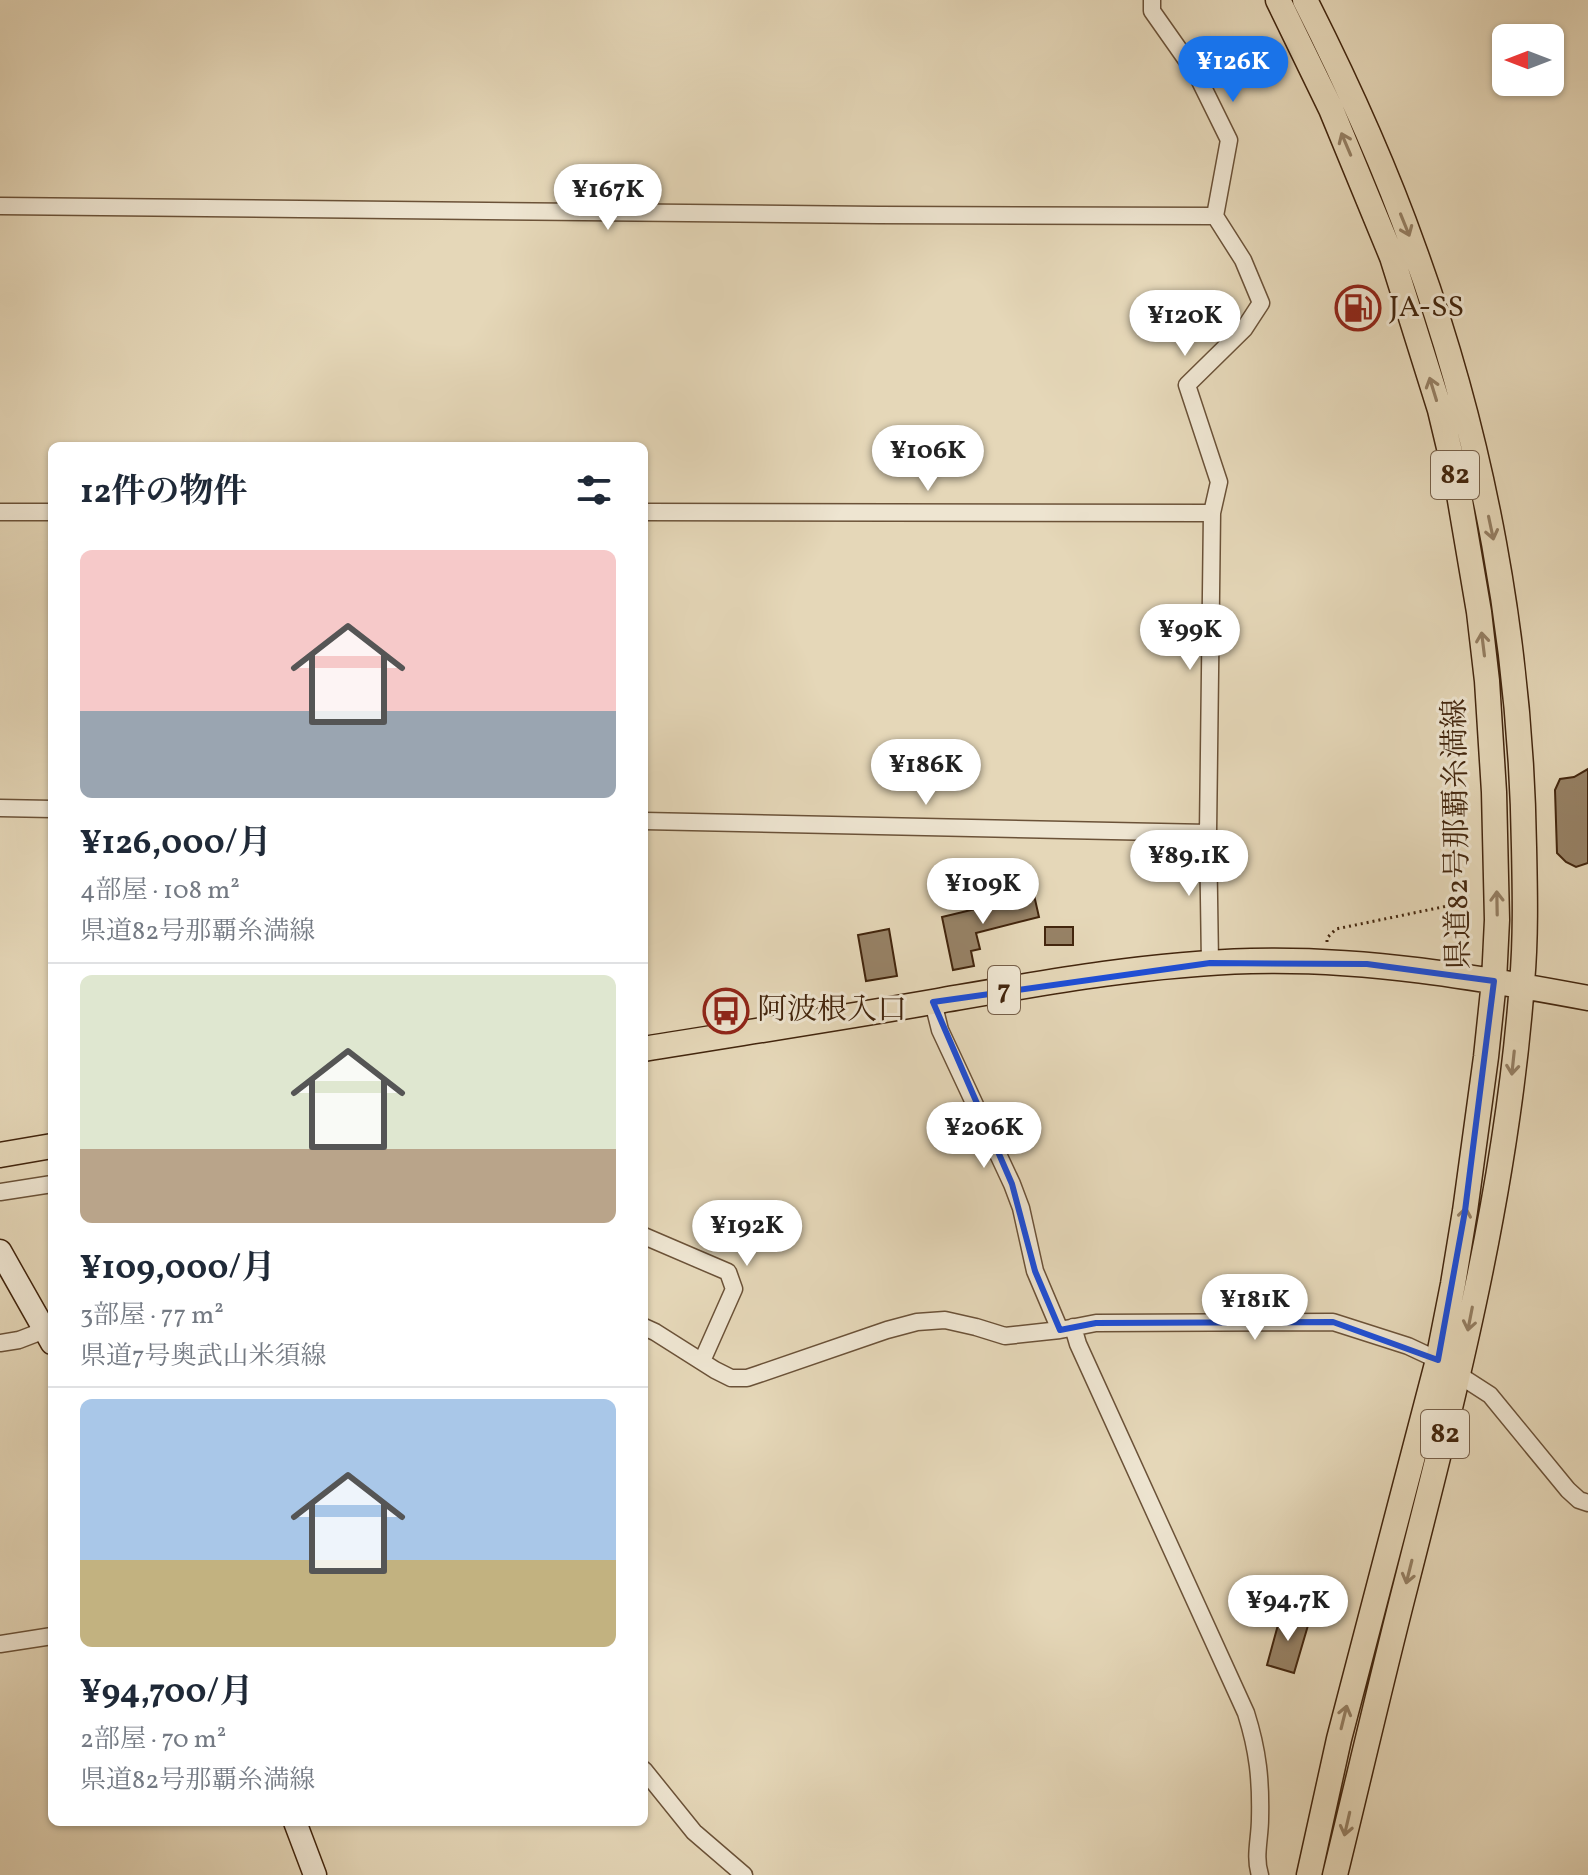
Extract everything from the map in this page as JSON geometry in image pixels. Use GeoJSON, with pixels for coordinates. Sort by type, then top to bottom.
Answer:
{"type":"FeatureCollection","features":[{"type":"Feature","properties":{"kind":"main road","name":"県道82号那覇糸満線"},"geometry":{"type":"LineString","coordinates":[[1278,0],[1331,109],[1392,257],[1440,410],[1456,477],[1479,612],[1487,681],[1497,920],[1494,981],[1467,1196],[1438,1360],[1339,1739],[1309,1875]]}},
{"type":"Feature","properties":{"kind":"main road","name":"県道82号那覇糸満線"},"geometry":{"type":"LineString","coordinates":[[1305,0],[1352,96],[1415,249],[1461,399],[1493,537],[1504,606],[1519,726],[1524,801],[1522,986],[1501,1156],[1459,1375],[1335,1875]]}},
{"type":"Feature","properties":{"kind":"main road","name":"7"},"geometry":{"type":"LineString","coordinates":[[648,1048],[1101,973],[1210,963],[1324,962],[1428,971],[1588,998]]}},
{"type":"Feature","properties":{"kind":"main road"},"geometry":{"type":"LineString","coordinates":[[0,1155],[48,1147]]}},
{"type":"Feature","properties":{"kind":"street"},"geometry":{"type":"LineString","coordinates":[[1152,0],[1152,11],[1197,75],[1229,140],[1215,216],[1243,260],[1261,303],[1244,329],[1187,385],[1219,482],[1212,513],[1208,833],[1210,963]]}},
{"type":"Feature","properties":{"kind":"street"},"geometry":{"type":"LineString","coordinates":[[0,206],[1215,216]]}},
{"type":"Feature","properties":{"kind":"street"},"geometry":{"type":"LineString","coordinates":[[0,512],[48,512]]}},
{"type":"Feature","properties":{"kind":"street"},"geometry":{"type":"LineString","coordinates":[[648,512],[1212,513]]}},
{"type":"Feature","properties":{"kind":"street"},"geometry":{"type":"LineString","coordinates":[[0,808],[48,809]]}},
{"type":"Feature","properties":{"kind":"street"},"geometry":{"type":"LineString","coordinates":[[648,821],[1208,833]]}},
{"type":"Feature","properties":{"kind":"street"},"geometry":{"type":"LineString","coordinates":[[933,1002],[940,1030],[1012,1184],[1021,1208],[1035,1271],[1078,1344],[1246,1713],[1256,1744],[1260,1780],[1257,1859],[1260,1875]]}},
{"type":"Feature","properties":{"kind":"street"},"geometry":{"type":"LineString","coordinates":[[0,1192],[48,1185]]}},
{"type":"Feature","properties":{"kind":"street"},"geometry":{"type":"LineString","coordinates":[[648,1238],[728,1272],[734,1289],[702,1361]]}},
{"type":"Feature","properties":{"kind":"street"},"geometry":{"type":"LineString","coordinates":[[0,1251],[48,1337],[0,1343]]}},
{"type":"Feature","properties":{"kind":"street"},"geometry":{"type":"LineString","coordinates":[[648,1329],[731,1378],[747,1378],[887,1330],[945,1320],[1005,1336],[1096,1323],[1333,1322],[1408,1346],[1438,1360]]}},
{"type":"Feature","properties":{"kind":"street"},"geometry":{"type":"LineString","coordinates":[[1459,1375],[1490,1395],[1568,1490],[1588,1503]]}},
{"type":"Feature","properties":{"kind":"street"},"geometry":{"type":"LineString","coordinates":[[0,1644],[48,1637]]}},
{"type":"Feature","properties":{"kind":"street"},"geometry":{"type":"LineString","coordinates":[[648,1775],[694,1832],[744,1875]]}},
{"type":"Feature","properties":{"kind":"street"},"geometry":{"type":"LineString","coordinates":[[297,1826],[315,1875]]}},
{"type":"Feature","properties":{"kind":"path"},"geometry":{"type":"LineString","coordinates":[[1324,962],[1327,938],[1336,929],[1457,904]]}},
{"type":"Feature","properties":{"kind":"highlighted area"},"geometry":{"type":"Polygon","coordinates":[[[1210,963],[1367,964],[1494,981],[1465,1211],[1438,1360],[1333,1322],[1096,1323],[1060,1330],[1035,1271],[1012,1184],[933,1002],[1210,963]]]}},
{"type":"Feature","properties":{"kind":"building"},"geometry":{"type":"Polygon","coordinates":[[[1588,769],[1588,863],[1576,867],[1557,853],[1555,790],[1560,779],[1574,777],[1588,769]]]}},
{"type":"Feature","properties":{"kind":"building"},"geometry":{"type":"Polygon","coordinates":[[[1034,895],[1039,917],[976,933],[980,949],[971,951],[974,966],[953,970],[942,917],[1034,895]]]}},
{"type":"Feature","properties":{"kind":"building"},"geometry":{"type":"Polygon","coordinates":[[[1045,927],[1073,927],[1073,945],[1045,945],[1045,927]]]}},
{"type":"Feature","properties":{"kind":"building"},"geometry":{"type":"Polygon","coordinates":[[[889,929],[897,976],[866,981],[858,935],[889,929]]]}},
{"type":"Feature","properties":{"kind":"building"},"geometry":{"type":"Polygon","coordinates":[[[1281,1614],[1309,1622],[1294,1673],[1267,1665],[1281,1614]]]}},
{"type":"Feature","properties":{"kind":"place","name":"JA-SS"},"geometry":{"type":"Point","coordinates":[1358,308]}},
{"type":"Feature","properties":{"kind":"place","name":"阿波根入口"},"geometry":{"type":"Point","coordinates":[726,1011]}}]}
